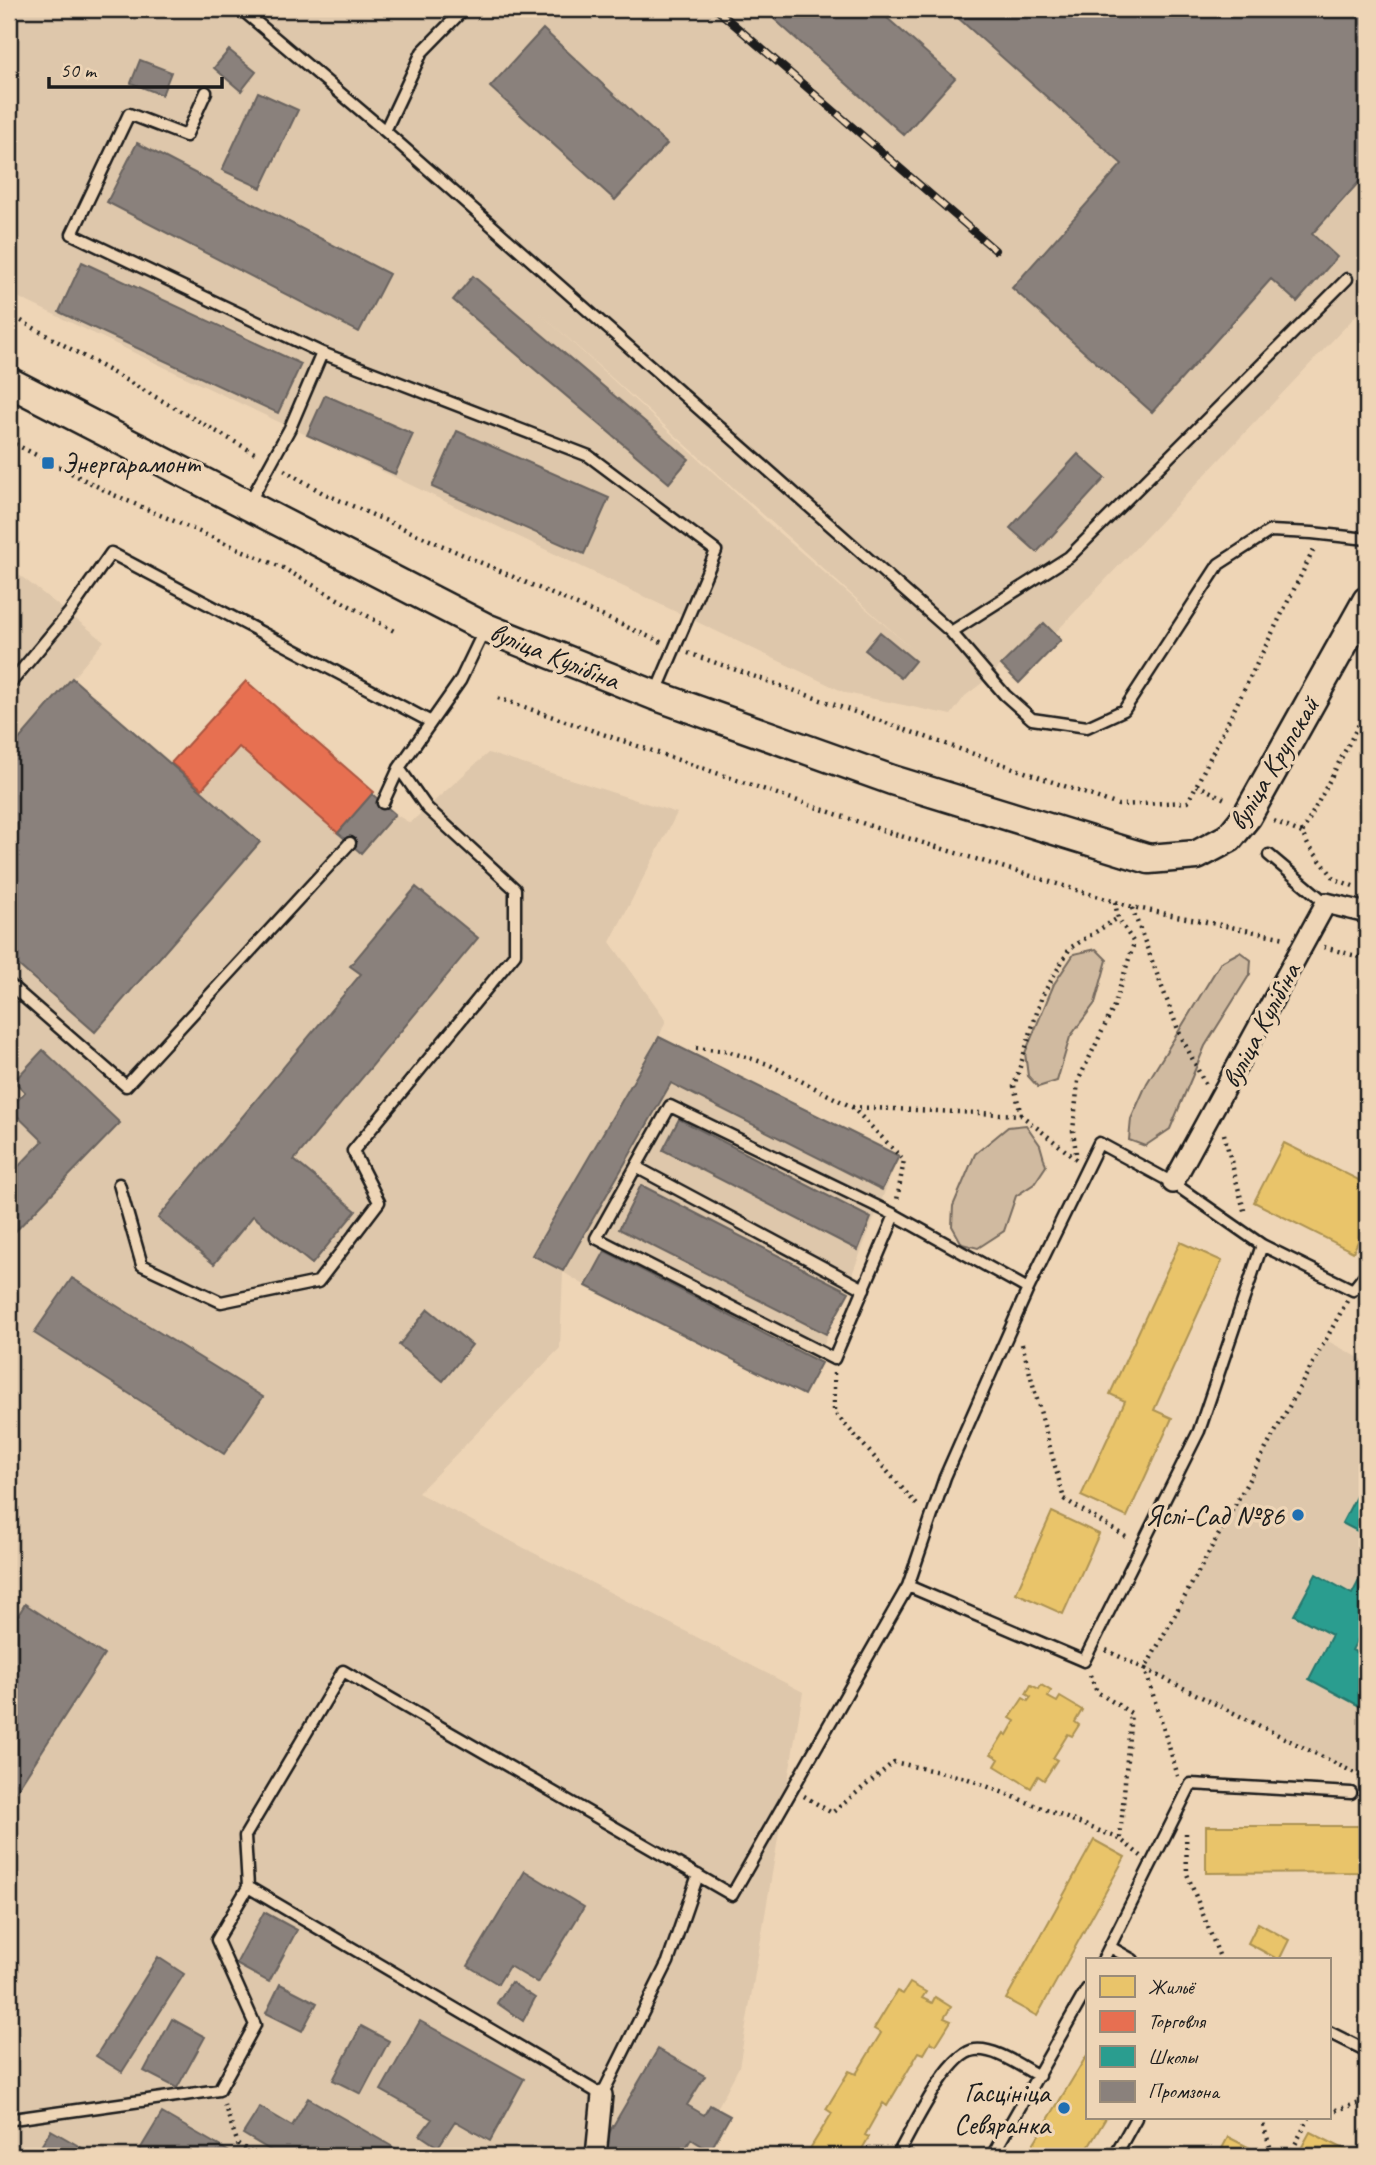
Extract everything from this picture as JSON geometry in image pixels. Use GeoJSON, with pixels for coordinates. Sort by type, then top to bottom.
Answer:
{"type":"FeatureCollection","features":[{"type":"Feature","properties":{"kind":"main road","name":"вуліца Кулібіна"},"geometry":{"type":"LineString","coordinates":[[9,382],[486,628],[654,695],[892,780],[1132,856]]}},
{"type":"Feature","properties":{"kind":"main road","name":"вуліца Крупскай"},"geometry":{"type":"LineString","coordinates":[[1132,856],[1149,859],[1197,855],[1229,838],[1247,816],[1367,601]]}},
{"type":"Feature","properties":{"kind":"street"},"geometry":{"type":"LineString","coordinates":[[1325,903],[1367,913]]}},
{"type":"Feature","properties":{"kind":"street","name":"вуліца Кулібіна"},"geometry":{"type":"LineString","coordinates":[[1173,1184],[1325,903]]}},
{"type":"Feature","properties":{"kind":"street"},"geometry":{"type":"LineString","coordinates":[[596,2156],[602,2095]]}},
{"type":"Feature","properties":{"kind":"lane"},"geometry":{"type":"LineString","coordinates":[[241,9],[385,131],[951,632],[1005,695],[1032,719],[1087,727],[1124,710],[1219,564],[1270,531],[1367,539]]}},
{"type":"Feature","properties":{"kind":"lane"},"geometry":{"type":"LineString","coordinates":[[385,131],[422,52],[464,9]]}},
{"type":"Feature","properties":{"kind":"lane"},"geometry":{"type":"LineString","coordinates":[[206,92],[186,136],[130,114],[72,234],[322,353],[589,456],[716,551],[654,695]]}},
{"type":"Feature","properties":{"kind":"lane"},"geometry":{"type":"LineString","coordinates":[[951,632],[1069,557],[1347,279]]}},
{"type":"Feature","properties":{"kind":"lane"},"geometry":{"type":"LineString","coordinates":[[248,506],[290,428],[322,353]]}},
{"type":"Feature","properties":{"kind":"lane"},"geometry":{"type":"LineString","coordinates":[[9,685],[69,613],[111,554],[431,722]]}},
{"type":"Feature","properties":{"kind":"lane"},"geometry":{"type":"LineString","coordinates":[[383,803],[399,768],[460,681],[486,628]]}},
{"type":"Feature","properties":{"kind":"lane"},"geometry":{"type":"LineString","coordinates":[[119,1184],[142,1265],[221,1302],[318,1282],[379,1202],[353,1151],[515,954],[515,889],[427,808],[399,768]]}},
{"type":"Feature","properties":{"kind":"lane"},"geometry":{"type":"LineString","coordinates":[[9,984],[126,1086],[350,843]]}},
{"type":"Feature","properties":{"kind":"lane"},"geometry":{"type":"LineString","coordinates":[[1269,855],[1325,903]]}},
{"type":"Feature","properties":{"kind":"lane"},"geometry":{"type":"LineString","coordinates":[[895,1215],[834,1359],[596,1238],[670,1106],[895,1215],[1028,1289]]}},
{"type":"Feature","properties":{"kind":"lane"},"geometry":{"type":"LineString","coordinates":[[9,2118],[219,2090],[256,2025],[217,1940],[248,1887],[246,1836],[343,1671],[732,1895],[908,1586],[945,1477],[1028,1289],[1099,1143],[1173,1184],[1262,1245],[1353,1290],[1367,1272]]}},
{"type":"Feature","properties":{"kind":"lane"},"geometry":{"type":"LineString","coordinates":[[636,1167],[864,1289]]}},
{"type":"Feature","properties":{"kind":"lane"},"geometry":{"type":"LineString","coordinates":[[908,1586],[1084,1661],[1199,1431],[1262,1245]]}},
{"type":"Feature","properties":{"kind":"lane"},"geometry":{"type":"LineString","coordinates":[[1104,1958],[1191,1784],[1351,1793]]}},
{"type":"Feature","properties":{"kind":"lane"},"geometry":{"type":"LineString","coordinates":[[248,1887],[602,2095],[668,1962],[698,1875]]}},
{"type":"Feature","properties":{"kind":"lane"},"geometry":{"type":"LineString","coordinates":[[1110,1947],[1129,1958]]}},
{"type":"Feature","properties":{"kind":"lane"},"geometry":{"type":"LineString","coordinates":[[992,2156],[1040,2076],[1086,1991]]}},
{"type":"Feature","properties":{"kind":"lane"},"geometry":{"type":"LineString","coordinates":[[1330,2032],[1367,2051]]}},
{"type":"Feature","properties":{"kind":"lane"},"geometry":{"type":"LineString","coordinates":[[897,2156],[947,2070],[962,2053],[976,2050],[992,2052],[1040,2076]]}},
{"type":"Feature","properties":{"kind":"lane"},"geometry":{"type":"LineString","coordinates":[[1115,2156],[1135,2120]]}},
{"type":"Feature","properties":{"kind":"path"},"geometry":{"type":"LineString","coordinates":[[9,314],[323,493],[675,649],[1118,806],[1188,802],[1321,534]]}},
{"type":"Feature","properties":{"kind":"path"},"geometry":{"type":"LineString","coordinates":[[9,441],[114,495],[283,568],[394,631]]}},
{"type":"Feature","properties":{"kind":"path"},"geometry":{"type":"LineString","coordinates":[[498,698],[891,832],[1115,902],[1305,941],[1367,959]]}},
{"type":"Feature","properties":{"kind":"path"},"geometry":{"type":"LineString","coordinates":[[1302,833],[1367,709]]}},
{"type":"Feature","properties":{"kind":"path"},"geometry":{"type":"LineString","coordinates":[[1197,785],[1227,800]]}},
{"type":"Feature","properties":{"kind":"path"},"geometry":{"type":"LineString","coordinates":[[1274,821],[1302,833],[1308,845],[1335,879],[1357,887]]}},
{"type":"Feature","properties":{"kind":"path"},"geometry":{"type":"LineString","coordinates":[[852,1107],[1021,1115],[1077,1160],[1073,1131],[1078,1081],[1113,1009],[1134,943],[1118,918],[1115,902]]}},
{"type":"Feature","properties":{"kind":"path"},"geometry":{"type":"LineString","coordinates":[[1132,907],[1179,1032],[1217,1107],[1247,1222],[1262,1245]]}},
{"type":"Feature","properties":{"kind":"path"},"geometry":{"type":"LineString","coordinates":[[1021,1115],[1014,1086],[1042,996],[1070,948],[1118,918]]}},
{"type":"Feature","properties":{"kind":"path"},"geometry":{"type":"LineString","coordinates":[[696,1048],[727,1051],[768,1064],[852,1107],[904,1160],[895,1215]]}},
{"type":"Feature","properties":{"kind":"path"},"geometry":{"type":"LineString","coordinates":[[1219,1958],[1187,1874],[1185,1797],[1145,1669],[1353,1290]]}},
{"type":"Feature","properties":{"kind":"path"},"geometry":{"type":"LineString","coordinates":[[1015,1319],[1064,1499],[1141,1547]]}},
{"type":"Feature","properties":{"kind":"path"},"geometry":{"type":"LineString","coordinates":[[834,1359],[834,1412],[930,1521]]}},
{"type":"Feature","properties":{"kind":"path"},"geometry":{"type":"LineString","coordinates":[[1093,1644],[1367,1779]]}},
{"type":"Feature","properties":{"kind":"path"},"geometry":{"type":"LineString","coordinates":[[1084,1661],[1097,1692],[1131,1713],[1120,1839]]}},
{"type":"Feature","properties":{"kind":"path"},"geometry":{"type":"LineString","coordinates":[[792,1789],[832,1813],[894,1762],[966,1778],[1120,1839],[1151,1864]]}},
{"type":"Feature","properties":{"kind":"path"},"geometry":{"type":"LineString","coordinates":[[219,2090],[238,2144],[257,2156]]}},
{"type":"Feature","properties":{"kind":"path"},"geometry":{"type":"LineString","coordinates":[[1330,2112],[1367,2101]]}},
{"type":"Feature","properties":{"kind":"path"},"geometry":{"type":"LineString","coordinates":[[1262,2120],[1273,2156]]}},
{"type":"Feature","properties":{"kind":"path"},"geometry":{"type":"LineString","coordinates":[[1289,2156],[1308,2120]]}},
{"type":"Feature","properties":{"kind":"shaded area"},"geometry":{"type":"Polygon","coordinates":[[[9,9],[1367,9],[1367,304],[1056,632],[1061,640],[1001,665],[965,696],[951,715],[846,693],[9,293],[9,9]],[[540,313],[779,533],[911,648],[540,313]]]}},
{"type":"Feature","properties":{"kind":"shaded area"},"geometry":{"type":"Polygon","coordinates":[[[9,567],[104,641],[72,679],[171,762],[246,681],[374,792],[373,794],[395,814],[410,823],[488,753],[677,813],[610,942],[666,1020],[659,1037],[899,1156],[804,1395],[563,1272],[560,1348],[418,1493],[803,1692],[739,2067],[692,2156],[9,2156],[9,567]]]}},
{"type":"Feature","properties":{"kind":"shaded area"},"geometry":{"type":"Polygon","coordinates":[[[1096,949],[1107,960],[1095,1003],[1070,1037],[1057,1081],[1038,1087],[1028,1076],[1025,1053],[1054,984],[1074,954],[1096,949]]]}},
{"type":"Feature","properties":{"kind":"shaded area"},"geometry":{"type":"Polygon","coordinates":[[[1240,952],[1251,960],[1250,974],[1205,1046],[1170,1129],[1145,1146],[1129,1140],[1131,1119],[1147,1083],[1221,962],[1240,952]]]}},
{"type":"Feature","properties":{"kind":"shaded area"},"geometry":{"type":"Polygon","coordinates":[[[1026,1125],[1040,1145],[1046,1166],[1034,1184],[1016,1196],[1004,1231],[978,1248],[962,1244],[952,1226],[953,1206],[975,1154],[1008,1127],[1026,1125]]]}},
{"type":"Feature","properties":{"kind":"shaded area","name":"Яслі-Сад №86"},"geometry":{"type":"Polygon","coordinates":[[[1326,1340],[1367,1362],[1367,1779],[1145,1669],[1326,1340]]]}},
{"type":"Feature","properties":{"kind":"building: Жильё"},"geometry":{"type":"Polygon","coordinates":[[[1284,1143],[1367,1184],[1367,1223],[1353,1252],[1254,1202],[1284,1143]]]}},
{"type":"Feature","properties":{"kind":"building: Жильё"},"geometry":{"type":"Polygon","coordinates":[[[1180,1242],[1222,1261],[1154,1410],[1172,1418],[1127,1517],[1081,1496],[1125,1401],[1110,1394],[1180,1242]]]}},
{"type":"Feature","properties":{"kind":"building: Жильё"},"geometry":{"type":"Polygon","coordinates":[[[1052,1512],[1099,1534],[1063,1614],[1016,1593],[1052,1512]]]}},
{"type":"Feature","properties":{"kind":"building: Жильё"},"geometry":{"type":"Polygon","coordinates":[[[1031,1685],[1039,1689],[1041,1685],[1051,1691],[1048,1697],[1057,1702],[1060,1697],[1082,1710],[1075,1722],[1079,1725],[1072,1736],[1068,1734],[1053,1758],[1057,1760],[1044,1780],[1038,1776],[1031,1788],[995,1766],[999,1759],[991,1754],[1015,1721],[1010,1718],[1023,1698],[1028,1701],[1031,1697],[1026,1694],[1031,1685]]]}},
{"type":"Feature","properties":{"kind":"building: Жильё"},"geometry":{"type":"Polygon","coordinates":[[[1206,1826],[1367,1826],[1367,1872],[1206,1873],[1206,1826]]]}},
{"type":"Feature","properties":{"kind":"building: Жильё"},"geometry":{"type":"Polygon","coordinates":[[[1094,1840],[1125,1857],[1037,2016],[1006,1999],[1094,1840]]]}},
{"type":"Feature","properties":{"kind":"building: Жильё"},"geometry":{"type":"Polygon","coordinates":[[[1258,1923],[1289,1940],[1280,1958],[1248,1943],[1258,1923]]]}},
{"type":"Feature","properties":{"kind":"building: Жильё"},"geometry":{"type":"Polygon","coordinates":[[[910,1983],[926,1992],[922,1998],[932,2003],[935,1997],[951,2007],[944,2018],[951,2021],[936,2045],[931,2042],[924,2054],[919,2052],[887,2106],[883,2103],[865,2135],[869,2137],[858,2156],[797,2156],[800,2151],[806,2155],[832,2113],[826,2109],[849,2071],[856,2074],[881,2033],[874,2029],[897,1991],[903,1994],[910,1983]]]}},
{"type":"Feature","properties":{"kind":"building: Жильё"},"geometry":{"type":"Polygon","coordinates":[[[1086,2057],[1086,2120],[1105,2120],[1083,2156],[1026,2156],[1086,2057]]]}},
{"type":"Feature","properties":{"kind":"building: Жильё"},"geometry":{"type":"Polygon","coordinates":[[[1310,2132],[1358,2156],[1297,2156],[1310,2132]]]}},
{"type":"Feature","properties":{"kind":"building: Жильё"},"geometry":{"type":"Polygon","coordinates":[[[1228,2137],[1266,2156],[1218,2156],[1228,2137]]]}},
{"type":"Feature","properties":{"kind":"building: Торговля"},"geometry":{"type":"Polygon","coordinates":[[[246,681],[374,792],[338,833],[239,747],[202,789],[171,763],[246,681]]]}},
{"type":"Feature","properties":{"kind":"building: Школы"},"geometry":{"type":"Polygon","coordinates":[[[1361,1487],[1367,1491],[1367,1536],[1342,1523],[1361,1487]]]}},
{"type":"Feature","properties":{"kind":"building: Школы"},"geometry":{"type":"Polygon","coordinates":[[[1367,1565],[1367,1622],[1352,1650],[1367,1658],[1367,1710],[1309,1679],[1332,1635],[1294,1615],[1316,1574],[1352,1594],[1367,1565]]]}},
{"type":"Feature","properties":{"kind":"building: Промзона"},"geometry":{"type":"Polygon","coordinates":[[[763,9],[877,9],[955,78],[904,135],[763,9]]]}},
{"type":"Feature","properties":{"kind":"building: Промзона"},"geometry":{"type":"Polygon","coordinates":[[[948,9],[1367,9],[1367,173],[1312,234],[1337,257],[1297,302],[1271,279],[1152,412],[1012,288],[1122,164],[948,9]]]}},
{"type":"Feature","properties":{"kind":"building: Промзона"},"geometry":{"type":"Polygon","coordinates":[[[543,29],[667,144],[615,200],[490,87],[543,29]]]}},
{"type":"Feature","properties":{"kind":"building: Промзона"},"geometry":{"type":"Polygon","coordinates":[[[229,50],[256,72],[241,91],[214,68],[229,50]]]}},
{"type":"Feature","properties":{"kind":"building: Промзона"},"geometry":{"type":"Polygon","coordinates":[[[140,60],[171,72],[162,95],[131,83],[140,60]]]}},
{"type":"Feature","properties":{"kind":"building: Промзона"},"geometry":{"type":"Polygon","coordinates":[[[258,92],[298,110],[261,188],[222,170],[258,92]]]}},
{"type":"Feature","properties":{"kind":"building: Промзона"},"geometry":{"type":"Polygon","coordinates":[[[137,143],[389,274],[359,332],[107,202],[137,143]]]}},
{"type":"Feature","properties":{"kind":"building: Промзона"},"geometry":{"type":"Polygon","coordinates":[[[82,262],[301,364],[278,413],[59,312],[82,262]]]}},
{"type":"Feature","properties":{"kind":"building: Промзона"},"geometry":{"type":"Polygon","coordinates":[[[473,276],[689,459],[669,483],[453,300],[473,276]]]}},
{"type":"Feature","properties":{"kind":"building: Промзона"},"geometry":{"type":"Polygon","coordinates":[[[325,395],[413,434],[395,474],[307,435],[325,395]]]}},
{"type":"Feature","properties":{"kind":"building: Промзона"},"geometry":{"type":"Polygon","coordinates":[[[457,431],[609,498],[584,554],[432,487],[457,431]]]}},
{"type":"Feature","properties":{"kind":"building: Промзона"},"geometry":{"type":"Polygon","coordinates":[[[1078,454],[1105,478],[1037,552],[1010,528],[1078,454]]]}},
{"type":"Feature","properties":{"kind":"building: Промзона"},"geometry":{"type":"Polygon","coordinates":[[[1044,623],[1061,640],[1019,683],[1001,665],[1044,623]]]}},
{"type":"Feature","properties":{"kind":"building: Промзона"},"geometry":{"type":"Polygon","coordinates":[[[880,632],[915,661],[901,678],[865,650],[880,632]]]}},
{"type":"Feature","properties":{"kind":"building: Промзона"},"geometry":{"type":"Polygon","coordinates":[[[72,678],[260,842],[95,1032],[9,957],[9,751],[72,678]]]}},
{"type":"Feature","properties":{"kind":"building: Промзона"},"geometry":{"type":"Polygon","coordinates":[[[372,794],[395,814],[361,853],[338,833],[372,794]]]}},
{"type":"Feature","properties":{"kind":"building: Промзона"},"geometry":{"type":"Polygon","coordinates":[[[416,887],[478,938],[294,1160],[356,1211],[312,1264],[253,1216],[214,1264],[158,1218],[361,974],[350,966],[416,887]]]}},
{"type":"Feature","properties":{"kind":"building: Промзона"},"geometry":{"type":"Polygon","coordinates":[[[659,1037],[899,1156],[882,1190],[671,1083],[563,1271],[532,1255],[659,1037]]]}},
{"type":"Feature","properties":{"kind":"building: Промзона"},"geometry":{"type":"Polygon","coordinates":[[[43,1050],[120,1123],[9,1238],[9,1164],[15,1170],[43,1141],[10,1109],[25,1092],[14,1081],[43,1050]]]}},
{"type":"Feature","properties":{"kind":"building: Промзона"},"geometry":{"type":"Polygon","coordinates":[[[679,1119],[871,1218],[858,1250],[663,1150],[679,1119]]]}},
{"type":"Feature","properties":{"kind":"building: Промзона"},"geometry":{"type":"Polygon","coordinates":[[[641,1185],[849,1292],[826,1334],[619,1229],[641,1185]]]}},
{"type":"Feature","properties":{"kind":"building: Промзона"},"geometry":{"type":"Polygon","coordinates":[[[605,1251],[821,1363],[804,1395],[586,1286],[605,1251]]]}},
{"type":"Feature","properties":{"kind":"building: Промзона"},"geometry":{"type":"Polygon","coordinates":[[[72,1278],[263,1397],[224,1454],[34,1333],[72,1278]]]}},
{"type":"Feature","properties":{"kind":"building: Промзона"},"geometry":{"type":"Polygon","coordinates":[[[428,1309],[472,1345],[443,1381],[399,1345],[428,1309]]]}},
{"type":"Feature","properties":{"kind":"building: Промзона"},"geometry":{"type":"Polygon","coordinates":[[[25,1604],[104,1655],[9,1802],[9,1630],[25,1604]]]}},
{"type":"Feature","properties":{"kind":"building: Промзона"},"geometry":{"type":"Polygon","coordinates":[[[525,1871],[584,1907],[538,1983],[509,1966],[498,1984],[468,1966],[525,1871]]]}},
{"type":"Feature","properties":{"kind":"building: Промзона"},"geometry":{"type":"Polygon","coordinates":[[[264,1912],[297,1930],[269,1982],[236,1964],[264,1912]]]}},
{"type":"Feature","properties":{"kind":"building: Промзона"},"geometry":{"type":"Polygon","coordinates":[[[158,1957],[184,1974],[122,2072],[96,2056],[158,1957]]]}},
{"type":"Feature","properties":{"kind":"building: Промзона"},"geometry":{"type":"Polygon","coordinates":[[[511,1982],[535,1998],[523,2021],[497,2003],[511,1982]]]}},
{"type":"Feature","properties":{"kind":"building: Промзона"},"geometry":{"type":"Polygon","coordinates":[[[280,1984],[317,2003],[302,2031],[266,2013],[280,1984]]]}},
{"type":"Feature","properties":{"kind":"building: Промзона"},"geometry":{"type":"Polygon","coordinates":[[[172,2019],[205,2037],[177,2088],[144,2071],[172,2019]]]}},
{"type":"Feature","properties":{"kind":"building: Промзона"},"geometry":{"type":"Polygon","coordinates":[[[420,2021],[524,2079],[490,2141],[455,2121],[438,2147],[420,2135],[432,2119],[381,2090],[420,2021]]]}},
{"type":"Feature","properties":{"kind":"building: Промзона"},"geometry":{"type":"Polygon","coordinates":[[[361,2026],[389,2041],[361,2094],[333,2080],[361,2026]]]}},
{"type":"Feature","properties":{"kind":"building: Промзона"},"geometry":{"type":"Polygon","coordinates":[[[658,2049],[705,2076],[687,2105],[704,2115],[710,2105],[730,2116],[710,2151],[691,2139],[681,2156],[621,2156],[602,2145],[658,2049]]]}},
{"type":"Feature","properties":{"kind":"building: Промзона"},"geometry":{"type":"Polygon","coordinates":[[[308,2098],[400,2151],[397,2156],[280,2156],[243,2134],[260,2107],[292,2126],[308,2098]]]}},
{"type":"Feature","properties":{"kind":"building: Промзона"},"geometry":{"type":"Polygon","coordinates":[[[162,2113],[228,2151],[237,2156],[136,2156],[162,2113]]]}},
{"type":"Feature","properties":{"kind":"building: Промзона"},"geometry":{"type":"Polygon","coordinates":[[[51,2130],[96,2156],[35,2156],[51,2130]]]}},
{"type":"Feature","properties":{"kind":"railway"},"geometry":{"type":"LineString","coordinates":[[716,9],[995,250]]}},
{"type":"Feature","properties":{"kind":"place","name":"Энергарамонт"},"geometry":{"type":"Point","coordinates":[48,463]}},
{"type":"Feature","properties":{"kind":"place","name":"Яслі-Сад №86"},"geometry":{"type":"Point","coordinates":[1298,1515]}},
{"type":"Feature","properties":{"kind":"place","name":"Гасцініца Севяранка"},"geometry":{"type":"Point","coordinates":[1064,2108]}}]}
